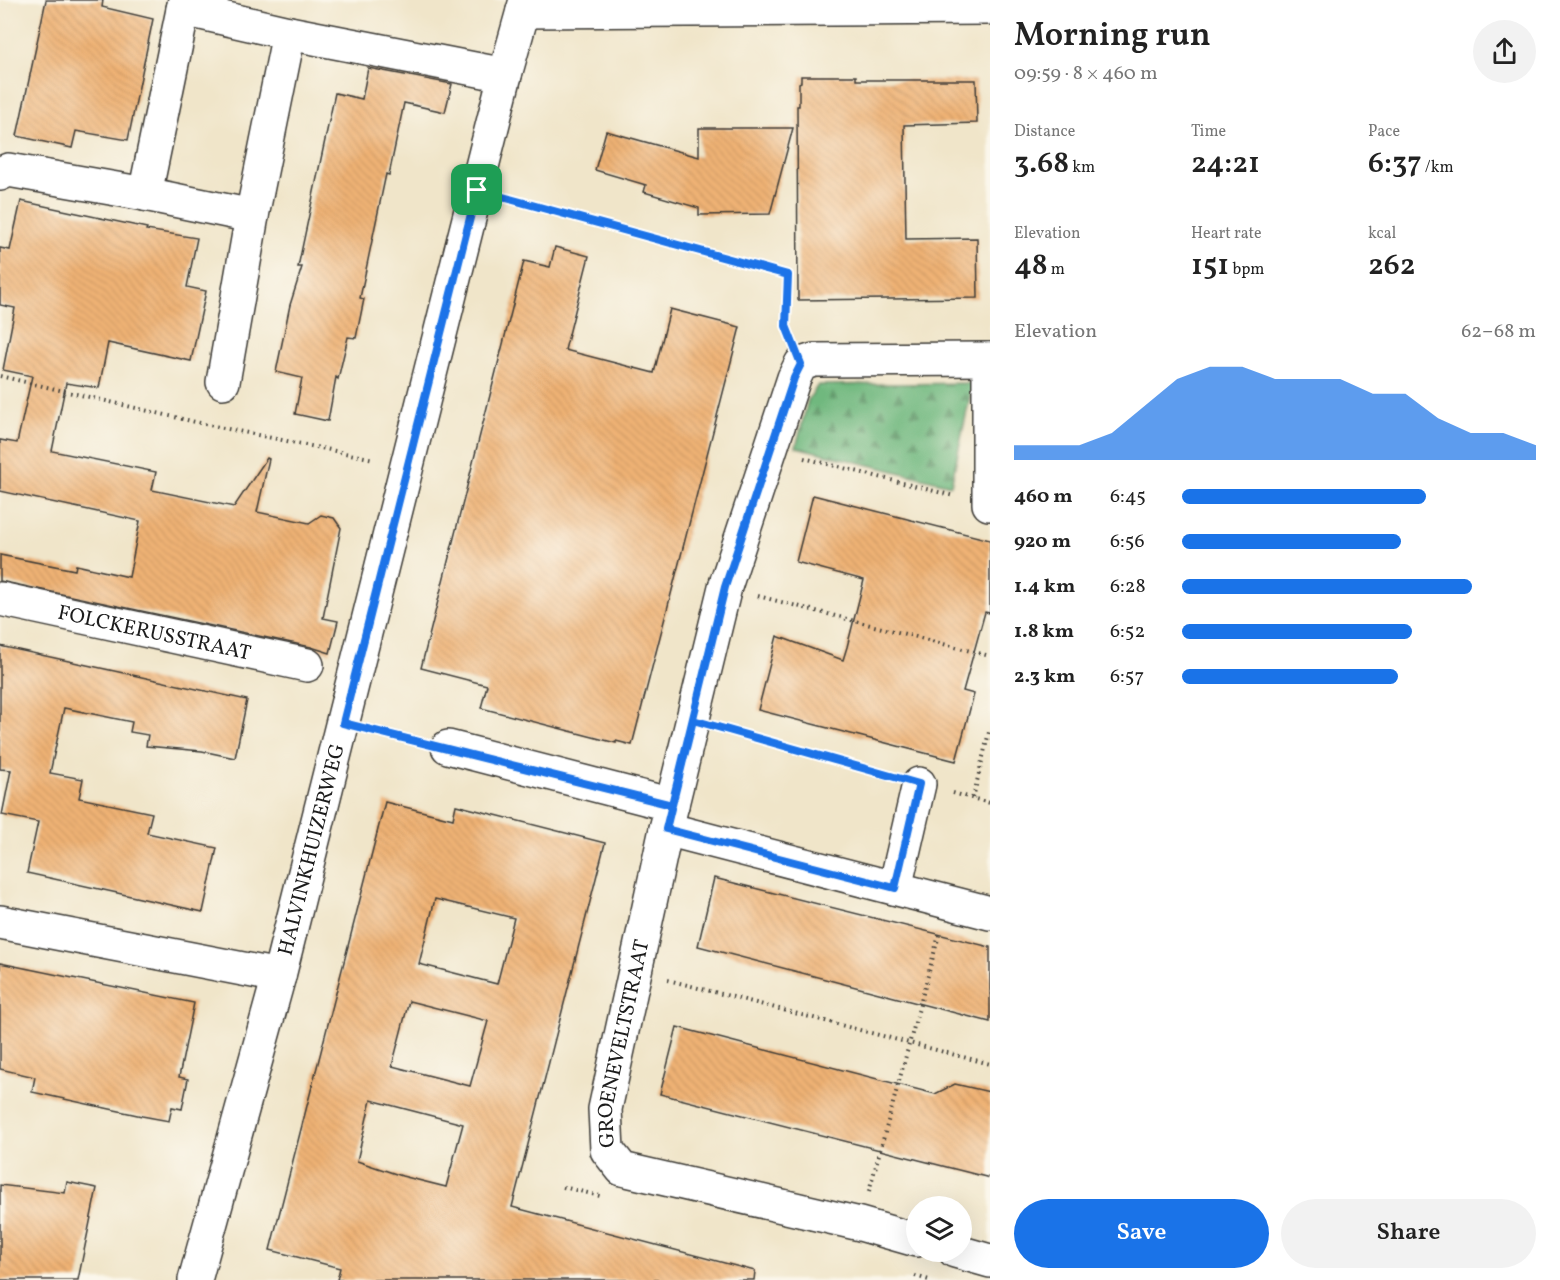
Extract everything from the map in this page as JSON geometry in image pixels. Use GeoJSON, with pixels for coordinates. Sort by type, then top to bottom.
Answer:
{"type":"FeatureCollection","features":[{"type":"Feature","properties":{"kind":"street"},"geometry":{"type":"LineString","coordinates":[[145,194],[184,4],[290,33],[505,75]]}},
{"type":"Feature","properties":{"kind":"street"},"geometry":{"type":"LineString","coordinates":[[524,6],[990,8]]}},
{"type":"Feature","properties":{"kind":"street","name":"HALVINKHUIZERWEG"},"geometry":{"type":"LineString","coordinates":[[195,1280],[279,976],[524,6]]}},
{"type":"Feature","properties":{"kind":"street"},"geometry":{"type":"LineString","coordinates":[[223,382],[252,216],[290,33]]}},
{"type":"Feature","properties":{"kind":"street"},"geometry":{"type":"LineString","coordinates":[[0,174],[8,170],[252,216]]}},
{"type":"Feature","properties":{"kind":"street"},"geometry":{"type":"LineString","coordinates":[[801,364],[814,360],[989,359],[989,504]]}},
{"type":"Feature","properties":{"kind":"street","name":"GROENEVELTSTRAAT"},"geometry":{"type":"LineString","coordinates":[[801,364],[725,587],[669,817],[605,1109],[607,1150],[622,1169],[860,1224],[906,1237]]}},
{"type":"Feature","properties":{"kind":"street","name":"FOLCKERUSSTRAAT"},"geometry":{"type":"LineString","coordinates":[[0,599],[307,665]]}},
{"type":"Feature","properties":{"kind":"street"},"geometry":{"type":"LineString","coordinates":[[448,747],[895,888],[990,913]]}},
{"type":"Feature","properties":{"kind":"street"},"geometry":{"type":"LineString","coordinates":[[895,888],[919,784]]}},
{"type":"Feature","properties":{"kind":"street"},"geometry":{"type":"LineString","coordinates":[[0,921],[279,976]]}},
{"type":"Feature","properties":{"kind":"street"},"geometry":{"type":"LineString","coordinates":[[972,1256],[990,1261]]}},
{"type":"Feature","properties":{"kind":"path"},"geometry":{"type":"LineString","coordinates":[[477,190],[788,275],[786,326],[801,364]]}},
{"type":"Feature","properties":{"kind":"path"},"geometry":{"type":"LineString","coordinates":[[0,376],[204,424],[407,466]]}},
{"type":"Feature","properties":{"kind":"path"},"geometry":{"type":"LineString","coordinates":[[771,450],[989,504]]}},
{"type":"Feature","properties":{"kind":"path"},"geometry":{"type":"LineString","coordinates":[[725,587],[990,656]]}},
{"type":"Feature","properties":{"kind":"path"},"geometry":{"type":"LineString","coordinates":[[693,720],[990,803]]}},
{"type":"Feature","properties":{"kind":"path"},"geometry":{"type":"LineString","coordinates":[[343,723],[448,747]]}},
{"type":"Feature","properties":{"kind":"path"},"geometry":{"type":"LineString","coordinates":[[973,798],[990,728]]}},
{"type":"Feature","properties":{"kind":"path"},"geometry":{"type":"LineString","coordinates":[[860,1224],[948,903]]}},
{"type":"Feature","properties":{"kind":"path"},"geometry":{"type":"LineString","coordinates":[[635,972],[990,1064]]}},
{"type":"Feature","properties":{"kind":"green space"},"geometry":{"type":"Polygon","coordinates":[[[973,383],[951,485],[796,447],[808,400],[818,385],[973,383]]]}},
{"type":"Feature","properties":{"kind":"building"},"geometry":{"type":"Polygon","coordinates":[[[46,0],[103,0],[102,7],[153,19],[128,140],[76,131],[72,148],[17,136],[46,0]]]}},
{"type":"Feature","properties":{"kind":"building"},"geometry":{"type":"Polygon","coordinates":[[[368,68],[452,84],[445,112],[404,103],[389,175],[386,174],[360,298],[364,299],[356,338],[348,337],[338,379],[336,377],[328,421],[295,414],[302,378],[276,372],[290,305],[302,267],[298,267],[335,93],[362,99],[368,68]]]}},
{"type":"Feature","properties":{"kind":"building"},"geometry":{"type":"Polygon","coordinates":[[[801,76],[856,76],[856,80],[976,80],[977,123],[904,125],[906,239],[977,238],[978,298],[798,300],[797,106],[799,106],[801,76]]]}},
{"type":"Feature","properties":{"kind":"building"},"geometry":{"type":"Polygon","coordinates":[[[699,128],[793,128],[770,214],[699,215],[699,208],[644,192],[646,185],[595,170],[606,131],[699,157],[699,128]]]}},
{"type":"Feature","properties":{"kind":"building"},"geometry":{"type":"Polygon","coordinates":[[[21,201],[147,228],[146,230],[197,238],[187,287],[206,291],[191,361],[108,343],[99,388],[66,383],[52,451],[156,472],[152,490],[234,507],[267,458],[269,459],[257,512],[309,523],[321,515],[334,518],[341,528],[323,618],[338,621],[330,653],[311,647],[0,581],[0,555],[75,570],[76,565],[129,577],[140,521],[0,491],[0,440],[17,443],[32,376],[3,370],[15,308],[0,305],[0,248],[10,250],[21,201]]]}},
{"type":"Feature","properties":{"kind":"building"},"geometry":{"type":"Polygon","coordinates":[[[555,247],[589,256],[565,350],[654,373],[670,309],[740,327],[632,745],[616,741],[616,743],[481,708],[487,685],[421,668],[524,261],[550,267],[555,247]]]}},
{"type":"Feature","properties":{"kind":"building"},"geometry":{"type":"Polygon","coordinates":[[[813,495],[990,540],[990,613],[985,612],[963,691],[974,694],[956,761],[758,710],[777,636],[843,660],[847,647],[864,580],[796,562],[813,495]]]}},
{"type":"Feature","properties":{"kind":"building"},"geometry":{"type":"Polygon","coordinates":[[[0,646],[247,700],[235,758],[202,751],[146,746],[148,735],[130,732],[132,722],[64,708],[50,773],[83,779],[79,798],[152,813],[147,833],[217,848],[203,912],[27,873],[38,822],[2,815],[11,770],[0,769],[0,646]]]}},
{"type":"Feature","properties":{"kind":"building"},"geometry":{"type":"Polygon","coordinates":[[[385,802],[453,819],[456,805],[605,843],[512,1207],[755,1271],[754,1280],[337,1280],[340,1268],[270,1250],[385,802]],[[435,899],[419,964],[497,984],[514,918],[435,899]],[[409,1001],[392,1066],[470,1086],[488,1021],[409,1001]],[[371,1100],[357,1161],[446,1187],[463,1124],[371,1100]]]}},
{"type":"Feature","properties":{"kind":"building"},"geometry":{"type":"Polygon","coordinates":[[[714,878],[990,947],[990,1022],[698,946],[714,878]]]}},
{"type":"Feature","properties":{"kind":"building"},"geometry":{"type":"Polygon","coordinates":[[[0,963],[194,1003],[179,1077],[188,1079],[182,1109],[172,1107],[169,1121],[32,1092],[35,1077],[0,1069],[0,963]]]}},
{"type":"Feature","properties":{"kind":"building"},"geometry":{"type":"Polygon","coordinates":[[[677,1027],[935,1094],[955,1084],[990,1092],[990,1178],[660,1094],[677,1027]]]}},
{"type":"Feature","properties":{"kind":"building"},"geometry":{"type":"Polygon","coordinates":[[[67,1182],[97,1188],[78,1280],[0,1280],[0,1185],[65,1193],[67,1182]]]}},
{"type":"Feature","properties":{"kind":"route"},"geometry":{"type":"LineString","coordinates":[[477,190],[343,723],[448,747],[672,805],[693,720],[919,784],[895,888],[666,829],[672,805],[693,720],[725,587],[794,378],[801,364],[786,326],[788,275],[477,190]]}}]}
